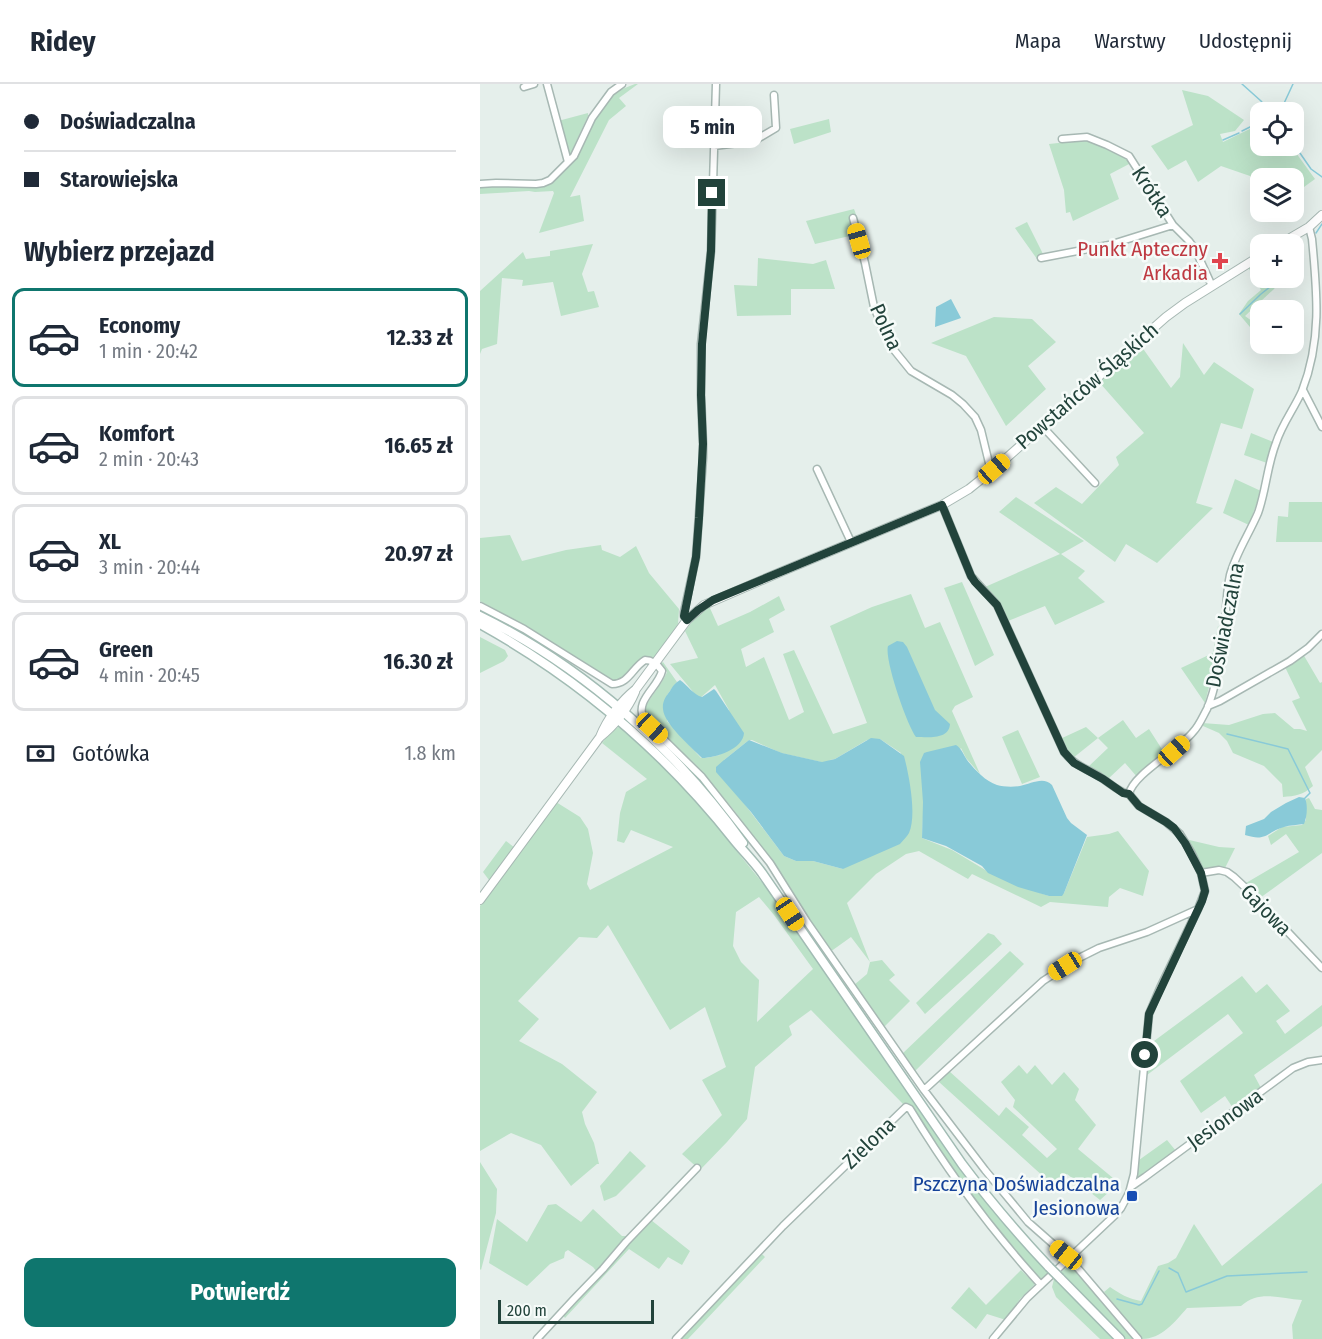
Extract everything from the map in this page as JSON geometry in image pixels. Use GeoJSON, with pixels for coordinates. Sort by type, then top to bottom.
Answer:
{"type":"FeatureCollection","features":[{"type":"Feature","properties":{"kind":"main road"},"geometry":{"type":"LineString","coordinates":[[480,616],[554,659],[618,713],[674,771],[752,860],[962,1164],[996,1208],[1021,1238],[1120,1339]]}},
{"type":"Feature","properties":{"kind":"main road"},"geometry":{"type":"LineString","coordinates":[[480,624],[515,644],[618,713]]}},
{"type":"Feature","properties":{"kind":"street"},"geometry":{"type":"LineString","coordinates":[[524,87],[534,84]]}},
{"type":"Feature","properties":{"kind":"street"},"geometry":{"type":"LineString","coordinates":[[547,84],[568,162]]}},
{"type":"Feature","properties":{"kind":"street"},"geometry":{"type":"LineString","coordinates":[[480,184],[527,184],[550,180],[574,156],[592,118],[611,92],[622,84]]}},
{"type":"Feature","properties":{"kind":"street"},"geometry":{"type":"LineString","coordinates":[[687,620],[684,612],[696,557],[701,494],[702,344],[711,242],[716,84]]}},
{"type":"Feature","properties":{"kind":"street"},"geometry":{"type":"LineString","coordinates":[[714,146],[754,141],[776,128],[774,95]]}},
{"type":"Feature","properties":{"kind":"street","name":"Krótka"},"geometry":{"type":"LineString","coordinates":[[1062,139],[1087,137],[1129,156],[1173,225],[1195,249],[1212,286]]}},
{"type":"Feature","properties":{"kind":"street"},"geometry":{"type":"LineString","coordinates":[[1297,234],[1322,215]]}},
{"type":"Feature","properties":{"kind":"street","name":"Polna"},"geometry":{"type":"LineString","coordinates":[[853,218],[866,263],[874,307],[890,345],[911,371],[952,395],[975,417],[981,430],[989,463],[994,469]]}},
{"type":"Feature","properties":{"kind":"street"},"geometry":{"type":"LineString","coordinates":[[1041,258],[1109,245],[1173,225]]}},
{"type":"Feature","properties":{"kind":"street","name":"Doświadczalna"},"geometry":{"type":"LineString","coordinates":[[1129,794],[1133,785],[1141,777],[1195,731],[1208,706],[1224,633],[1227,593],[1232,568],[1258,513],[1276,442],[1303,390],[1313,358],[1318,318],[1312,239],[1309,227]]}},
{"type":"Feature","properties":{"kind":"street","name":"Powstańców Śląskich"},"geometry":{"type":"LineString","coordinates":[[480,900],[600,737],[603,729],[632,698],[636,689],[687,620],[698,610],[713,600],[942,505],[969,489],[1166,316],[1250,262]]}},
{"type":"Feature","properties":{"kind":"street"},"geometry":{"type":"LineString","coordinates":[[1303,390],[1322,426]]}},
{"type":"Feature","properties":{"kind":"street"},"geometry":{"type":"LineString","coordinates":[[1042,426],[1095,483]]}},
{"type":"Feature","properties":{"kind":"street"},"geometry":{"type":"LineString","coordinates":[[817,469],[852,542]]}},
{"type":"Feature","properties":{"kind":"street"},"geometry":{"type":"LineString","coordinates":[[942,505],[971,576],[997,605],[1064,752],[1081,767],[1123,793],[1129,794],[1139,806],[1174,828],[1201,873],[1205,891],[1149,1014],[1137,1154],[1132,1186],[1115,1215],[1027,1298],[993,1339]]}},
{"type":"Feature","properties":{"kind":"street"},"geometry":{"type":"LineString","coordinates":[[480,606],[524,629],[612,684],[626,681],[636,667],[645,660],[651,661],[660,668],[662,674],[643,702],[642,717],[702,777],[766,858],[807,922],[924,1090],[985,1170],[1028,1222],[1070,1259],[1138,1339]]}},
{"type":"Feature","properties":{"kind":"street"},"geometry":{"type":"LineString","coordinates":[[1208,706],[1221,701],[1290,661],[1322,634]]}},
{"type":"Feature","properties":{"kind":"street","name":"Gajowa"},"geometry":{"type":"LineString","coordinates":[[1201,873],[1219,870],[1234,877],[1322,968]]}},
{"type":"Feature","properties":{"kind":"street"},"geometry":{"type":"LineString","coordinates":[[924,1090],[1054,973],[1077,958],[1099,948],[1147,932],[1198,909]]}},
{"type":"Feature","properties":{"kind":"street","name":"Jesionowa"},"geometry":{"type":"LineString","coordinates":[[1132,1186],[1293,1068],[1322,1060]]}},
{"type":"Feature","properties":{"kind":"street","name":"Zielona"},"geometry":{"type":"LineString","coordinates":[[676,1339],[783,1226],[906,1107],[910,1109],[935,1150],[975,1207],[1041,1285]]}},
{"type":"Feature","properties":{"kind":"street"},"geometry":{"type":"LineString","coordinates":[[537,1339],[697,1168]]}},
{"type":"Feature","properties":{"kind":"green space"},"geometry":{"type":"Polygon","coordinates":[[[638,84],[619,98],[626,106],[609,120],[570,197],[580,195],[584,221],[539,233],[553,191],[480,194],[480,184],[543,183],[576,156],[595,117],[612,93],[638,84]]]}},
{"type":"Feature","properties":{"kind":"green space"},"geometry":{"type":"Polygon","coordinates":[[[1182,90],[1208,96],[1244,120],[1235,131],[1220,134],[1223,142],[1250,129],[1250,156],[1298,156],[1315,179],[1304,187],[1304,168],[1250,168],[1250,176],[1221,166],[1198,182],[1186,160],[1168,170],[1151,146],[1193,125],[1182,90]]]}},
{"type":"Feature","properties":{"kind":"green space"},"geometry":{"type":"Polygon","coordinates":[[[588,113],[588,116],[569,157],[558,121],[588,113]]]}},
{"type":"Feature","properties":{"kind":"green space"},"geometry":{"type":"Polygon","coordinates":[[[829,119],[831,132],[794,144],[790,129],[829,119]]]}},
{"type":"Feature","properties":{"kind":"green space"},"geometry":{"type":"Polygon","coordinates":[[[1086,140],[1124,156],[1131,163],[1110,174],[1119,199],[1073,221],[1070,212],[1066,213],[1064,190],[1049,144],[1086,140]]]}},
{"type":"Feature","properties":{"kind":"green space"},"geometry":{"type":"Polygon","coordinates":[[[854,209],[857,228],[854,235],[815,244],[806,221],[854,209]]]}},
{"type":"Feature","properties":{"kind":"green space"},"geometry":{"type":"Polygon","coordinates":[[[1027,222],[1043,254],[1037,259],[1015,228],[1027,222]]]}},
{"type":"Feature","properties":{"kind":"green space"},"geometry":{"type":"Polygon","coordinates":[[[593,244],[582,274],[588,292],[594,291],[599,307],[561,316],[553,282],[522,286],[523,280],[502,278],[497,344],[482,349],[480,354],[480,291],[523,252],[526,259],[550,256],[550,251],[593,244]]]}},
{"type":"Feature","properties":{"kind":"green space"},"geometry":{"type":"Polygon","coordinates":[[[758,258],[813,264],[826,260],[835,289],[791,289],[791,315],[737,316],[734,285],[757,286],[758,258]]]}},
{"type":"Feature","properties":{"kind":"green space"},"geometry":{"type":"Polygon","coordinates":[[[1260,288],[1275,288],[1262,300],[1250,300],[1250,311],[1245,316],[1250,320],[1250,327],[1239,314],[1248,301],[1261,290],[1260,288]]]}},
{"type":"Feature","properties":{"kind":"green space"},"geometry":{"type":"Polygon","coordinates":[[[994,317],[1032,319],[1056,342],[1028,366],[1046,389],[1006,426],[966,356],[931,343],[994,317]]]}},
{"type":"Feature","properties":{"kind":"green space"},"geometry":{"type":"Polygon","coordinates":[[[1139,343],[1171,388],[1180,377],[1183,343],[1204,375],[1214,362],[1254,389],[1242,429],[1221,423],[1196,503],[1213,508],[1157,563],[1126,544],[1115,562],[1034,503],[1056,487],[1082,504],[1119,465],[1116,457],[1144,433],[1099,382],[1139,343]]]}},
{"type":"Feature","properties":{"kind":"green space"},"geometry":{"type":"Polygon","coordinates":[[[1251,433],[1273,442],[1267,463],[1244,455],[1251,433]]]}},
{"type":"Feature","properties":{"kind":"green space"},"geometry":{"type":"Polygon","coordinates":[[[1235,479],[1261,491],[1249,525],[1223,513],[1235,479]]]}},
{"type":"Feature","properties":{"kind":"green space"},"geometry":{"type":"Polygon","coordinates":[[[1016,497],[1084,541],[1061,554],[1085,571],[1078,578],[1105,602],[1055,625],[1045,606],[1008,621],[985,587],[1060,554],[999,512],[1016,497]]]}},
{"type":"Feature","properties":{"kind":"green space"},"geometry":{"type":"Polygon","coordinates":[[[1289,502],[1322,502],[1322,542],[1276,542],[1278,516],[1288,517],[1289,502]]]}},
{"type":"Feature","properties":{"kind":"green space"},"geometry":{"type":"Polygon","coordinates":[[[510,535],[522,561],[566,550],[601,545],[602,550],[620,557],[636,546],[649,573],[679,609],[678,624],[656,657],[643,658],[623,679],[615,682],[480,601],[480,538],[510,535]]]}},
{"type":"Feature","properties":{"kind":"green space"},"geometry":{"type":"Polygon","coordinates":[[[962,582],[994,655],[975,666],[944,588],[962,582]]]}},
{"type":"Feature","properties":{"kind":"green space"},"geometry":{"type":"Polygon","coordinates":[[[911,594],[925,628],[940,622],[973,697],[955,706],[952,711],[980,774],[966,758],[961,748],[924,794],[922,838],[952,850],[987,871],[1049,896],[1064,893],[1087,837],[1118,831],[1149,871],[1143,896],[1120,888],[1109,897],[1108,907],[1050,902],[1041,907],[972,874],[968,879],[919,851],[906,854],[876,874],[847,903],[870,962],[851,937],[830,952],[785,879],[733,809],[695,764],[649,721],[644,712],[667,672],[660,664],[663,662],[677,682],[667,695],[667,721],[701,758],[720,755],[729,710],[715,685],[699,699],[670,664],[698,658],[685,631],[699,613],[709,606],[718,626],[779,596],[785,610],[769,619],[774,632],[741,649],[746,667],[764,657],[789,720],[804,712],[783,654],[794,650],[833,734],[867,723],[830,626],[872,607],[911,594]],[[880,739],[867,740],[830,760],[827,766],[821,762],[781,753],[749,740],[724,760],[740,798],[784,856],[796,861],[813,861],[843,869],[901,753],[880,739]]]}},
{"type":"Feature","properties":{"kind":"green space"},"geometry":{"type":"Polygon","coordinates":[[[1218,626],[1221,631],[1205,703],[1181,668],[1213,653],[1218,626]]]}},
{"type":"Feature","properties":{"kind":"green space"},"geometry":{"type":"Polygon","coordinates":[[[480,637],[505,650],[508,656],[504,661],[480,673],[480,637]]]}},
{"type":"Feature","properties":{"kind":"green space"},"geometry":{"type":"Polygon","coordinates":[[[1303,654],[1320,683],[1322,682],[1322,750],[1305,767],[1313,786],[1299,794],[1283,797],[1282,784],[1264,766],[1233,753],[1227,741],[1219,733],[1203,726],[1202,723],[1229,725],[1263,714],[1275,713],[1294,729],[1307,731],[1292,701],[1300,698],[1285,667],[1303,654]]]}},
{"type":"Feature","properties":{"kind":"green space"},"geometry":{"type":"Polygon","coordinates":[[[1123,720],[1136,738],[1149,729],[1165,754],[1138,778],[1125,763],[1108,779],[1088,767],[1108,748],[1098,738],[1123,720]]]}},
{"type":"Feature","properties":{"kind":"green space"},"geometry":{"type":"Polygon","coordinates":[[[618,727],[626,730],[670,771],[716,823],[770,892],[912,1100],[990,1208],[1049,1274],[1040,1280],[981,1210],[937,1151],[908,1103],[903,1104],[811,1010],[789,1026],[792,1035],[755,1067],[747,1119],[700,1170],[682,1154],[722,1115],[702,1080],[726,1067],[705,1007],[670,1030],[608,925],[597,938],[579,937],[518,1001],[539,1019],[519,1041],[562,1064],[597,1092],[582,1112],[599,1164],[571,1186],[541,1145],[511,1133],[480,1151],[480,906],[556,802],[580,817],[588,829],[593,853],[587,884],[590,890],[673,847],[631,830],[624,843],[617,841],[620,813],[626,792],[647,779],[602,743],[618,727]],[[759,897],[736,912],[733,946],[741,962],[759,980],[757,1022],[813,969],[759,897]]]}},
{"type":"Feature","properties":{"kind":"green space"},"geometry":{"type":"Polygon","coordinates":[[[1086,727],[1098,738],[1073,758],[1067,754],[1060,739],[1086,727]]]}},
{"type":"Feature","properties":{"kind":"green space"},"geometry":{"type":"Polygon","coordinates":[[[1018,730],[1040,777],[1022,784],[1002,737],[1018,730]]]}},
{"type":"Feature","properties":{"kind":"green space"},"geometry":{"type":"Polygon","coordinates":[[[1309,798],[1315,809],[1322,810],[1322,853],[1260,898],[1246,883],[1299,852],[1286,834],[1271,845],[1268,836],[1282,827],[1302,825],[1306,820],[1306,799],[1309,798]]]}},
{"type":"Feature","properties":{"kind":"green space"},"geometry":{"type":"Polygon","coordinates":[[[1185,839],[1219,847],[1235,848],[1225,868],[1205,870],[1185,839]]]}},
{"type":"Feature","properties":{"kind":"green space"},"geometry":{"type":"Polygon","coordinates":[[[506,841],[515,848],[489,880],[483,872],[506,841]]]}},
{"type":"Feature","properties":{"kind":"green space"},"geometry":{"type":"Polygon","coordinates":[[[988,933],[994,935],[1002,944],[925,1014],[916,1003],[988,933]]]}},
{"type":"Feature","properties":{"kind":"green space"},"geometry":{"type":"Polygon","coordinates":[[[1010,951],[1024,964],[915,1071],[902,1054],[1010,951]]]}},
{"type":"Feature","properties":{"kind":"green space"},"geometry":{"type":"Polygon","coordinates":[[[882,960],[895,975],[889,980],[910,1001],[883,1028],[854,985],[867,974],[870,962],[882,960]]]}},
{"type":"Feature","properties":{"kind":"green space"},"geometry":{"type":"Polygon","coordinates":[[[1242,976],[1256,993],[1267,984],[1290,1011],[1276,1021],[1285,1034],[1322,1005],[1322,1026],[1254,1075],[1261,1088],[1233,1108],[1225,1096],[1201,1113],[1180,1081],[1243,1033],[1228,1014],[1147,1075],[1150,1044],[1242,976]]]}},
{"type":"Feature","properties":{"kind":"green space"},"geometry":{"type":"Polygon","coordinates":[[[1019,1065],[1027,1074],[1035,1065],[1052,1085],[1064,1072],[1079,1089],[1075,1100],[1096,1125],[1078,1149],[1119,1183],[1100,1200],[1067,1174],[1055,1187],[939,1082],[949,1071],[999,1116],[1006,1107],[1029,1127],[1022,1135],[1047,1158],[1057,1149],[1013,1107],[1015,1100],[1001,1082],[1019,1065]]]}},
{"type":"Feature","properties":{"kind":"green space"},"geometry":{"type":"Polygon","coordinates":[[[1167,1140],[1176,1151],[1136,1180],[1139,1160],[1167,1140]]]}},
{"type":"Feature","properties":{"kind":"green space"},"geometry":{"type":"Polygon","coordinates":[[[630,1151],[646,1166],[616,1196],[604,1201],[600,1186],[630,1151]]]}},
{"type":"Feature","properties":{"kind":"green space"},"geometry":{"type":"Polygon","coordinates":[[[480,1162],[497,1189],[496,1213],[481,1270],[480,1269],[480,1162]]]}},
{"type":"Feature","properties":{"kind":"green space"},"geometry":{"type":"Polygon","coordinates":[[[1322,1183],[1322,1339],[1293,1339],[1292,1325],[1302,1300],[1263,1296],[1241,1306],[1187,1308],[1161,1333],[1142,1339],[1104,1292],[1110,1287],[1125,1296],[1141,1301],[1158,1266],[1176,1258],[1194,1224],[1222,1266],[1322,1183]]]}},
{"type":"Feature","properties":{"kind":"green space"},"geometry":{"type":"Polygon","coordinates":[[[556,1204],[581,1222],[593,1209],[622,1236],[628,1236],[597,1272],[568,1250],[564,1258],[550,1264],[527,1286],[489,1263],[497,1219],[527,1242],[548,1205],[556,1204]]]}},
{"type":"Feature","properties":{"kind":"green space"},"geometry":{"type":"Polygon","coordinates":[[[651,1220],[690,1251],[682,1265],[668,1257],[659,1269],[629,1249],[565,1318],[563,1315],[651,1220]]]}},
{"type":"Feature","properties":{"kind":"green space"},"geometry":{"type":"Polygon","coordinates":[[[761,1253],[765,1257],[688,1339],[680,1339],[761,1253]]]}},
{"type":"Feature","properties":{"kind":"green space"},"geometry":{"type":"Polygon","coordinates":[[[1070,1265],[1135,1339],[1124,1339],[1061,1272],[1070,1265]]]}},
{"type":"Feature","properties":{"kind":"green space"},"geometry":{"type":"Polygon","coordinates":[[[1021,1270],[1035,1284],[1020,1299],[1006,1320],[987,1314],[976,1329],[951,1308],[969,1287],[986,1305],[1021,1270]]]}},
{"type":"Feature","properties":{"kind":"green space"},"geometry":{"type":"Polygon","coordinates":[[[1054,1279],[1114,1339],[1100,1339],[1056,1297],[1052,1287],[1054,1279]]]}},
{"type":"Feature","properties":{"kind":"water"},"geometry":{"type":"Polygon","coordinates":[[[951,299],[961,318],[935,327],[936,307],[951,299]]]}},
{"type":"Feature","properties":{"kind":"water"},"geometry":{"type":"Polygon","coordinates":[[[897,641],[903,642],[907,647],[935,710],[950,724],[946,733],[932,737],[916,737],[912,730],[889,664],[888,646],[897,641]]]}},
{"type":"Feature","properties":{"kind":"water"},"geometry":{"type":"Polygon","coordinates":[[[680,680],[702,697],[714,689],[716,691],[744,733],[739,744],[728,752],[702,758],[679,735],[668,721],[663,706],[667,695],[680,680]]]}},
{"type":"Feature","properties":{"kind":"water"},"geometry":{"type":"Polygon","coordinates":[[[871,738],[880,739],[904,756],[911,795],[911,825],[908,834],[900,844],[843,869],[813,861],[796,861],[784,856],[751,812],[716,772],[716,767],[749,740],[782,753],[822,762],[835,759],[871,738]]]}},
{"type":"Feature","properties":{"kind":"water"},"geometry":{"type":"Polygon","coordinates":[[[956,745],[976,771],[997,785],[1018,786],[1045,781],[1052,785],[1067,818],[1087,835],[1062,896],[1049,896],[1018,887],[988,873],[982,866],[946,846],[922,838],[923,802],[920,762],[924,753],[956,745]]]}},
{"type":"Feature","properties":{"kind":"water"},"geometry":{"type":"Polygon","coordinates":[[[1299,797],[1305,798],[1306,801],[1307,811],[1304,824],[1284,827],[1262,837],[1245,835],[1246,826],[1264,819],[1271,812],[1299,797]]]}},
{"type":"Feature","properties":{"kind":"waterway"},"geometry":{"type":"LineString","coordinates":[[1242,84],[1262,102]]}},
{"type":"Feature","properties":{"kind":"waterway"},"geometry":{"type":"LineString","coordinates":[[1285,102],[1293,84]]}},
{"type":"Feature","properties":{"kind":"waterway"},"geometry":{"type":"LineString","coordinates":[[1242,131],[1250,127]]}},
{"type":"Feature","properties":{"kind":"waterway"},"geometry":{"type":"LineString","coordinates":[[1223,140],[1239,133]]}},
{"type":"Feature","properties":{"kind":"waterway"},"geometry":{"type":"LineString","coordinates":[[1302,156],[1311,169],[1322,177]]}},
{"type":"Feature","properties":{"kind":"waterway"},"geometry":{"type":"LineString","coordinates":[[1316,233],[1322,224]]}},
{"type":"Feature","properties":{"kind":"waterway"},"geometry":{"type":"LineString","coordinates":[[1240,314],[1268,288]]}},
{"type":"Feature","properties":{"kind":"waterway"},"geometry":{"type":"LineString","coordinates":[[1227,734],[1288,749],[1310,793],[1305,798]]}},
{"type":"Feature","properties":{"kind":"waterway"},"geometry":{"type":"LineString","coordinates":[[1169,1268],[1178,1273],[1186,1292],[1227,1276],[1307,1272]]}},
{"type":"Feature","properties":{"kind":"waterway"},"geometry":{"type":"LineString","coordinates":[[1117,1299],[1142,1304],[1159,1271]]}},
{"type":"Feature","properties":{"kind":"place","name":"Punkt Apteczny Arkadia"},"geometry":{"type":"Point","coordinates":[1220,261]}},
{"type":"Feature","properties":{"kind":"place","name":"Pszczyna Doświadczalna Jesionowa"},"geometry":{"type":"Point","coordinates":[1132,1196]}},
{"type":"Feature","properties":{"kind":"route"},"geometry":{"type":"LineString","coordinates":[[712,193],[711,251],[702,344],[703,444],[699,518],[696,557],[684,616],[687,620],[713,600],[942,505],[971,576],[997,605],[1064,752],[1074,763],[1094,773],[1123,793],[1129,794],[1139,806],[1174,828],[1201,873],[1205,891],[1202,901],[1149,1014],[1145,1055]]}}]}
